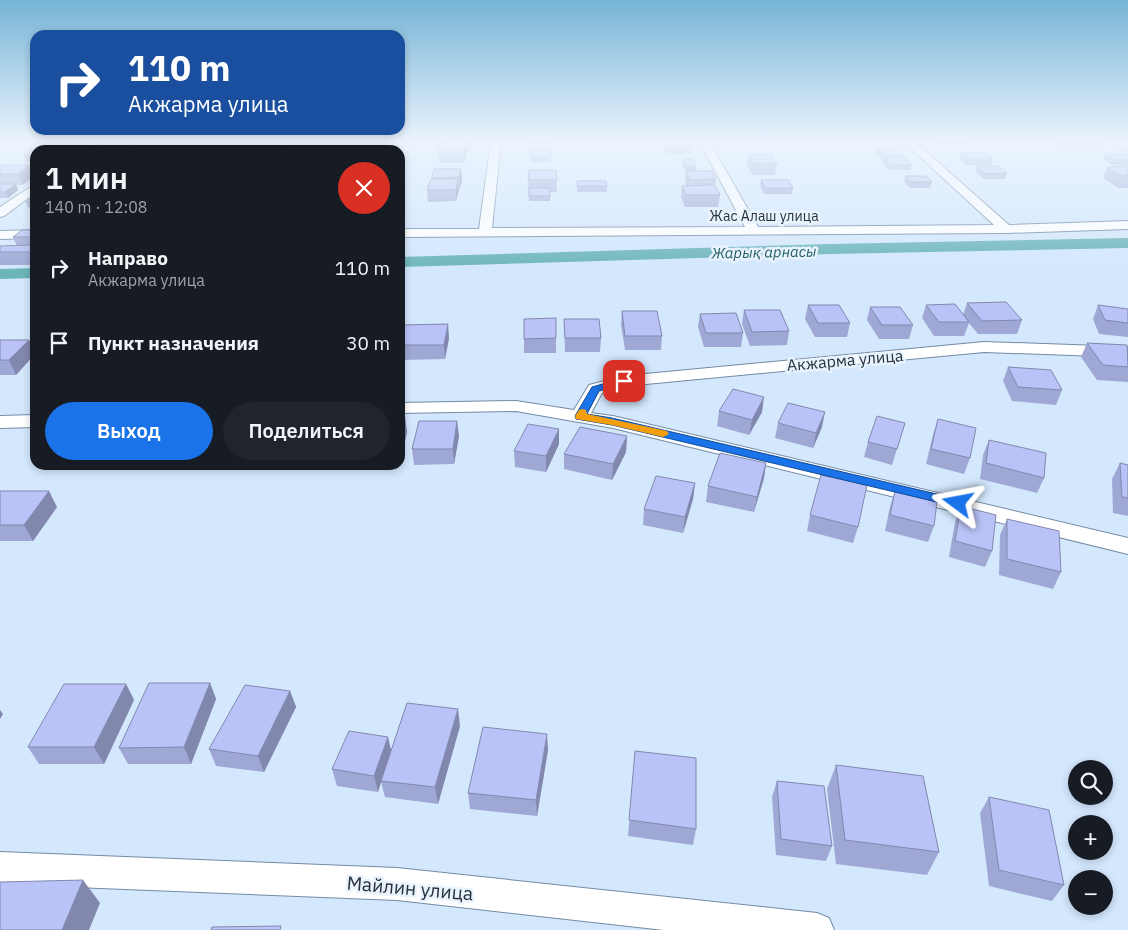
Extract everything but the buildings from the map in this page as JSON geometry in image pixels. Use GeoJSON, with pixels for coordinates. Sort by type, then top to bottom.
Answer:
{"type":"FeatureCollection","features":[{"type":"Feature","properties":{"kind":"street"},"geometry":{"type":"LineString","coordinates":[[485,232],[491,184]]}},
{"type":"Feature","properties":{"kind":"street"},"geometry":{"type":"LineString","coordinates":[[728,184],[754,231]]}},
{"type":"Feature","properties":{"kind":"street"},"geometry":{"type":"LineString","coordinates":[[956,184],[1006,229]]}},
{"type":"Feature","properties":{"kind":"street"},"geometry":{"type":"LineString","coordinates":[[0,213],[30,191]]}},
{"type":"Feature","properties":{"kind":"street","name":"Жас Алаш улица"},"geometry":{"type":"LineString","coordinates":[[405,233],[1006,229],[1128,225]]}},
{"type":"Feature","properties":{"kind":"street"},"geometry":{"type":"LineString","coordinates":[[0,234],[30,234]]}},
{"type":"Feature","properties":{"kind":"street","name":"Акжарма улица"},"geometry":{"type":"LineString","coordinates":[[580,416],[595,389],[624,381],[984,347],[1128,352]]}},
{"type":"Feature","properties":{"kind":"street"},"geometry":{"type":"LineString","coordinates":[[405,408],[516,406],[622,424],[1128,546]]}},
{"type":"Feature","properties":{"kind":"street"},"geometry":{"type":"LineString","coordinates":[[0,422],[30,421]]}},
{"type":"Feature","properties":{"kind":"street","name":"Майлин улица"},"geometry":{"type":"LineString","coordinates":[[0,868],[397,884],[695,923],[817,930]]}},
{"type":"Feature","properties":{"kind":"waterway","name":"Жарық арнасы"},"geometry":{"type":"LineString","coordinates":[[405,262],[830,249],[1128,243]]}},
{"type":"Feature","properties":{"kind":"waterway","name":"Жарық арнасы"},"geometry":{"type":"LineString","coordinates":[[0,274],[30,273]]}},
{"type":"Feature","properties":{"kind":"slow traffic"},"geometry":{"type":"LineString","coordinates":[[582,412],[580,416],[663,434]]}},
{"type":"Feature","properties":{"kind":"route"},"geometry":{"type":"LineString","coordinates":[[624,381],[595,389],[580,416],[958,503]]}}]}
